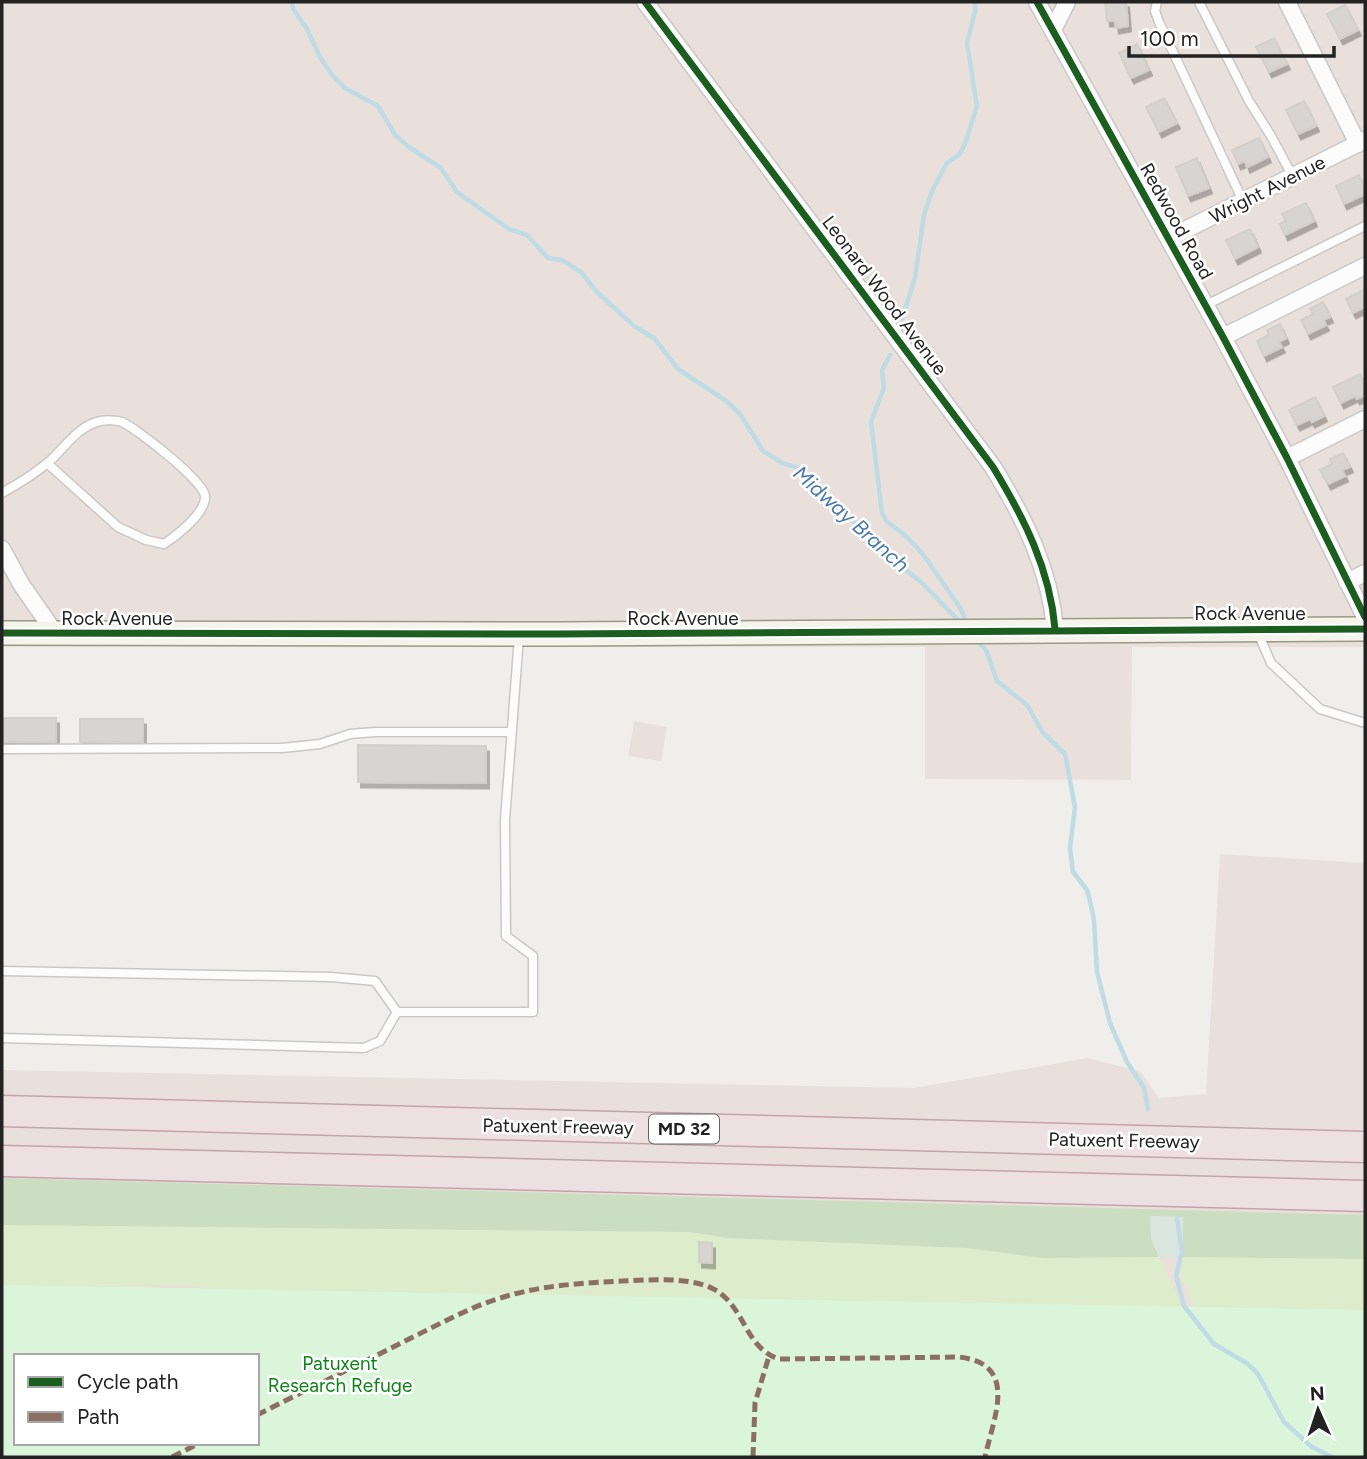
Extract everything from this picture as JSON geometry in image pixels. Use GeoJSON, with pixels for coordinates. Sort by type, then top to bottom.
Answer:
{"type":"FeatureCollection","features":[{"type":"Feature","properties":{"kind":"highway","name":"Patuxent Freeway"},"geometry":{"type":"LineString","coordinates":[[2,1111],[1365,1147]]}},
{"type":"Feature","properties":{"kind":"highway"},"geometry":{"type":"LineString","coordinates":[[2,1161],[1365,1196]]}},
{"type":"Feature","properties":{"kind":"street","name":"Leonard Wood Avenue"},"geometry":{"type":"LineString","coordinates":[[645,2],[993,467],[1021,514],[1041,561],[1053,605],[1055,629]]}},
{"type":"Feature","properties":{"kind":"street","name":"Redwood Road"},"geometry":{"type":"LineString","coordinates":[[1037,2],[1206,305],[1287,458],[1365,616]]}},
{"type":"Feature","properties":{"kind":"street"},"geometry":{"type":"LineString","coordinates":[[1053,30],[1067,2]]}},
{"type":"Feature","properties":{"kind":"street"},"geometry":{"type":"LineString","coordinates":[[1287,2],[1362,142]]}},
{"type":"Feature","properties":{"kind":"street","name":"Wright Avenue"},"geometry":{"type":"LineString","coordinates":[[1169,238],[1362,142]]}},
{"type":"Feature","properties":{"kind":"street"},"geometry":{"type":"LineString","coordinates":[[1223,337],[1365,266]]}},
{"type":"Feature","properties":{"kind":"street"},"geometry":{"type":"LineString","coordinates":[[1287,458],[1365,419]]}},
{"type":"Feature","properties":{"kind":"street"},"geometry":{"type":"LineString","coordinates":[[2,549],[21,584],[55,633]]}},
{"type":"Feature","properties":{"kind":"street"},"geometry":{"type":"LineString","coordinates":[[1347,582],[1365,573]]}},
{"type":"Feature","properties":{"kind":"street","name":"Rock Avenue"},"geometry":{"type":"LineString","coordinates":[[2,633],[519,634],[1365,629]]}},
{"type":"Feature","properties":{"kind":"lane"},"geometry":{"type":"LineString","coordinates":[[1157,2],[1155,11],[1159,22],[1243,201]]}},
{"type":"Feature","properties":{"kind":"lane"},"geometry":{"type":"LineString","coordinates":[[1199,2],[1244,91],[1293,177]]}},
{"type":"Feature","properties":{"kind":"lane"},"geometry":{"type":"LineString","coordinates":[[1206,305],[1365,226]]}},
{"type":"Feature","properties":{"kind":"lane"},"geometry":{"type":"LineString","coordinates":[[2,493],[47,463],[85,426],[103,420],[122,422],[194,477],[205,496],[202,509],[180,533],[164,544],[145,540],[118,527],[47,463]]}},
{"type":"Feature","properties":{"kind":"lane"},"geometry":{"type":"LineString","coordinates":[[1256,629],[1272,663],[1320,709],[1365,723]]}},
{"type":"Feature","properties":{"kind":"lane"},"geometry":{"type":"LineString","coordinates":[[397,1012],[533,1012],[533,956],[506,936],[505,820],[519,634]]}},
{"type":"Feature","properties":{"kind":"lane"},"geometry":{"type":"LineString","coordinates":[[2,749],[282,748],[320,744],[351,734],[375,732],[511,732]]}},
{"type":"Feature","properties":{"kind":"lane"},"geometry":{"type":"LineString","coordinates":[[2,971],[331,977],[375,981],[397,1012]]}},
{"type":"Feature","properties":{"kind":"lane"},"geometry":{"type":"LineString","coordinates":[[2,1038],[364,1048],[380,1041],[397,1012]]}},
{"type":"Feature","properties":{"kind":"shaded area"},"geometry":{"type":"Polygon","coordinates":[[[2,2],[1365,2],[1365,647],[1132,647],[1131,780],[925,779],[925,647],[2,647],[2,2]]]}},
{"type":"Feature","properties":{"kind":"shaded area"},"geometry":{"type":"Polygon","coordinates":[[[634,721],[667,727],[661,761],[628,756],[634,721]]]}},
{"type":"Feature","properties":{"kind":"shaded area"},"geometry":{"type":"Polygon","coordinates":[[[1220,854],[1365,863],[1365,1310],[2,1285],[2,1070],[914,1088],[1088,1058],[1141,1072],[1159,1098],[1206,1094],[1220,854]]]}},
{"type":"Feature","properties":{"kind":"shaded area"},"geometry":{"type":"Polygon","coordinates":[[[1150,1216],[1183,1217],[1183,1253],[1177,1257],[1159,1257],[1151,1238],[1150,1216]]]}},
{"type":"Feature","properties":{"kind":"green space"},"geometry":{"type":"Polygon","coordinates":[[[2,1178],[1365,1215],[1365,1259],[1182,1257],[1183,1217],[1151,1216],[1151,1238],[1159,1257],[1043,1258],[967,1248],[729,1238],[689,1232],[2,1225],[2,1178]]]}},
{"type":"Feature","properties":{"kind":"green space"},"geometry":{"type":"Polygon","coordinates":[[[2,1225],[689,1232],[729,1238],[967,1248],[1043,1258],[1159,1257],[1186,1315],[578,1457],[428,1457],[259,1443],[266,1294],[178,1285],[57,1289],[2,1285],[2,1225]]]}},
{"type":"Feature","properties":{"kind":"green space"},"geometry":{"type":"Polygon","coordinates":[[[1182,1257],[1365,1259],[1365,1324],[1271,1308],[1199,1314],[1181,1278],[1182,1257]]]}},
{"type":"Feature","properties":{"kind":"green space","name":"Patuxent Research Refuge"},"geometry":{"type":"Polygon","coordinates":[[[2,1285],[1365,1310],[1365,1457],[2,1457],[2,1285]]]}},
{"type":"Feature","properties":{"kind":"building"},"geometry":{"type":"Polygon","coordinates":[[[1105,2],[1126,2],[1128,26],[1116,28],[1115,21],[1107,21],[1105,2]]]}},
{"type":"Feature","properties":{"kind":"building"},"geometry":{"type":"Polygon","coordinates":[[[1345,5],[1358,30],[1340,39],[1327,14],[1345,5]]]}},
{"type":"Feature","properties":{"kind":"building"},"geometry":{"type":"Polygon","coordinates":[[[1274,38],[1287,64],[1269,72],[1256,47],[1274,38]]]}},
{"type":"Feature","properties":{"kind":"building"},"geometry":{"type":"Polygon","coordinates":[[[1137,44],[1149,70],[1131,78],[1119,53],[1137,44]]]}},
{"type":"Feature","properties":{"kind":"building"},"geometry":{"type":"Polygon","coordinates":[[[1164,98],[1177,123],[1159,132],[1146,107],[1164,98]]]}},
{"type":"Feature","properties":{"kind":"building"},"geometry":{"type":"Polygon","coordinates":[[[1304,101],[1316,126],[1298,134],[1286,110],[1304,101]]]}},
{"type":"Feature","properties":{"kind":"building"},"geometry":{"type":"Polygon","coordinates":[[[1259,138],[1268,157],[1247,167],[1245,161],[1238,164],[1232,150],[1259,138]]]}},
{"type":"Feature","properties":{"kind":"building"},"geometry":{"type":"Polygon","coordinates":[[[1197,158],[1209,188],[1188,196],[1176,167],[1197,158]]]}},
{"type":"Feature","properties":{"kind":"building"},"geometry":{"type":"Polygon","coordinates":[[[1359,175],[1365,194],[1344,204],[1336,186],[1359,175]]]}},
{"type":"Feature","properties":{"kind":"building"},"geometry":{"type":"Polygon","coordinates":[[[1306,203],[1314,221],[1285,235],[1280,224],[1286,221],[1282,214],[1306,203]]]}},
{"type":"Feature","properties":{"kind":"building"},"geometry":{"type":"Polygon","coordinates":[[[1250,229],[1258,247],[1235,259],[1226,240],[1250,229]]]}},
{"type":"Feature","properties":{"kind":"building"},"geometry":{"type":"Polygon","coordinates":[[[1365,289],[1365,307],[1353,313],[1346,299],[1365,289]]]}},
{"type":"Feature","properties":{"kind":"building"},"geometry":{"type":"Polygon","coordinates":[[[1323,302],[1330,317],[1323,320],[1326,325],[1308,334],[1301,320],[1313,314],[1310,309],[1323,302]]]}},
{"type":"Feature","properties":{"kind":"building"},"geometry":{"type":"Polygon","coordinates":[[[1280,324],[1286,338],[1279,342],[1282,347],[1264,356],[1257,341],[1269,335],[1267,330],[1280,324]]]}},
{"type":"Feature","properties":{"kind":"building"},"geometry":{"type":"Polygon","coordinates":[[[1360,374],[1365,395],[1357,399],[1355,396],[1341,403],[1333,387],[1360,374]]]}},
{"type":"Feature","properties":{"kind":"building"},"geometry":{"type":"Polygon","coordinates":[[[1315,397],[1324,416],[1297,425],[1289,410],[1315,397]]]}},
{"type":"Feature","properties":{"kind":"building"},"geometry":{"type":"Polygon","coordinates":[[[1343,453],[1350,467],[1342,470],[1345,476],[1328,484],[1320,470],[1332,464],[1330,459],[1343,453]]]}},
{"type":"Feature","properties":{"kind":"building"},"geometry":{"type":"Polygon","coordinates":[[[2,718],[56,718],[56,742],[2,742],[2,718]]]}},
{"type":"Feature","properties":{"kind":"building"},"geometry":{"type":"Polygon","coordinates":[[[80,719],[143,719],[143,742],[80,742],[80,719]]]}},
{"type":"Feature","properties":{"kind":"building"},"geometry":{"type":"Polygon","coordinates":[[[358,745],[486,746],[486,783],[358,782],[358,745]]]}},
{"type":"Feature","properties":{"kind":"building"},"geometry":{"type":"Polygon","coordinates":[[[699,1242],[712,1243],[712,1263],[699,1262],[699,1242]]]}},
{"type":"Feature","properties":{"kind":"waterway","name":"Midway Branch"},"geometry":{"type":"LineString","coordinates":[[292,2],[293,9],[332,75],[345,88],[378,106],[395,135],[441,168],[457,192],[509,229],[527,235],[548,258],[562,260],[581,272],[596,291],[634,326],[654,338],[678,369],[725,400],[740,414],[763,451],[782,463],[799,468],[809,485],[823,499],[864,530],[879,549],[920,581],[962,624]]}},
{"type":"Feature","properties":{"kind":"waterway"},"geometry":{"type":"LineString","coordinates":[[902,319],[915,278],[924,215],[932,191],[947,163],[959,155],[965,144],[977,106],[967,43],[975,2]]}},
{"type":"Feature","properties":{"kind":"waterway"},"geometry":{"type":"LineString","coordinates":[[890,355],[882,370],[884,388],[871,422],[882,513],[887,522],[904,534],[922,553],[961,609],[966,623]]}},
{"type":"Feature","properties":{"kind":"waterway","name":"Midway Branch"},"geometry":{"type":"LineString","coordinates":[[975,639],[986,650],[997,681],[1027,705],[1043,733],[1065,754],[1075,807],[1070,848],[1073,872],[1087,890],[1090,901],[1094,920],[1097,972],[1110,1023],[1127,1062],[1144,1088],[1148,1109]]}},
{"type":"Feature","properties":{"kind":"waterway","name":"Midway Branch"},"geometry":{"type":"LineString","coordinates":[[1177,1218],[1182,1252],[1176,1275],[1184,1306],[1214,1344],[1248,1364],[1258,1374],[1284,1422],[1312,1447],[1332,1457]]}},
{"type":"Feature","properties":{"kind":"marked path"},"geometry":{"type":"LineString","coordinates":[[259,1414],[455,1316],[494,1300],[521,1292],[564,1285],[676,1280],[697,1283],[720,1293],[730,1302],[758,1345],[779,1359],[959,1357],[978,1362],[990,1370],[996,1381],[998,1394],[985,1457]]}},
{"type":"Feature","properties":{"kind":"marked path"},"geometry":{"type":"LineString","coordinates":[[753,1457],[755,1403],[769,1356]]}},
{"type":"Feature","properties":{"kind":"marked path"},"geometry":{"type":"LineString","coordinates":[[172,1457],[196,1445]]}},
{"type":"Feature","properties":{"kind":"cycle path"},"geometry":{"type":"LineString","coordinates":[[645,2],[993,467],[1034,545],[1048,586],[1055,629]]}},
{"type":"Feature","properties":{"kind":"cycle path"},"geometry":{"type":"LineString","coordinates":[[1037,2],[1223,337],[1287,458],[1365,617]]}},
{"type":"Feature","properties":{"kind":"cycle path"},"geometry":{"type":"LineString","coordinates":[[2,633],[558,634],[1365,629]]}}]}
